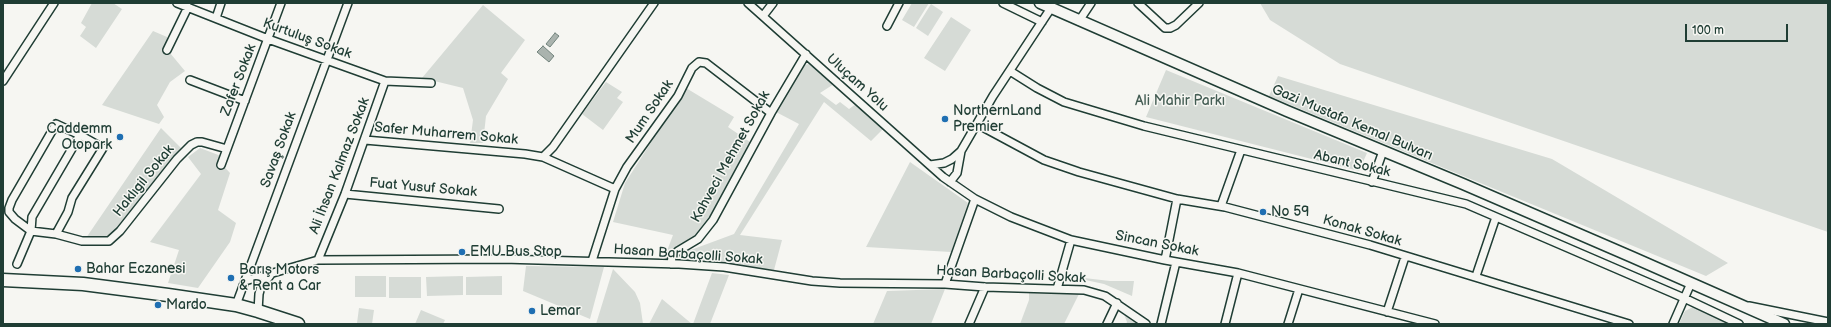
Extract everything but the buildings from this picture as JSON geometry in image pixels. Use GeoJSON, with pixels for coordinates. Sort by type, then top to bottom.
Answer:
{"type":"FeatureCollection","features":[{"type":"Feature","properties":{"kind":"main road","name":"Gazi Mustafa Kemal Bulvarı"},"geometry":{"type":"LineString","coordinates":[[1040,3],[1287,111],[1655,267],[1733,303],[1784,324]]}},
{"type":"Feature","properties":{"kind":"main road"},"geometry":{"type":"LineString","coordinates":[[3,280],[83,284],[236,305],[298,324]]}},
{"type":"Feature","properties":{"kind":"street"},"geometry":{"type":"LineString","coordinates":[[3,81],[54,3]]}},
{"type":"Feature","properties":{"kind":"street","name":"Kurtuluş Sokak"},"geometry":{"type":"LineString","coordinates":[[177,3],[268,39],[385,81],[431,83]]}},
{"type":"Feature","properties":{"kind":"street"},"geometry":{"type":"LineString","coordinates":[[216,18],[221,3]]}},
{"type":"Feature","properties":{"kind":"street","name":"Zafer Sokak"},"geometry":{"type":"LineString","coordinates":[[221,165],[281,3]]}},
{"type":"Feature","properties":{"kind":"street","name":"Savaş Sokak"},"geometry":{"type":"LineString","coordinates":[[236,305],[348,3]]}},
{"type":"Feature","properties":{"kind":"street"},"geometry":{"type":"LineString","coordinates":[[543,157],[553,147],[654,3]]}},
{"type":"Feature","properties":{"kind":"street","name":"Uluçam Yolu"},"geometry":{"type":"LineString","coordinates":[[748,3],[950,182]]}},
{"type":"Feature","properties":{"kind":"street"},"geometry":{"type":"LineString","coordinates":[[763,16],[772,3]]}},
{"type":"Feature","properties":{"kind":"street"},"geometry":{"type":"LineString","coordinates":[[887,26],[899,3]]}},
{"type":"Feature","properties":{"kind":"street"},"geometry":{"type":"LineString","coordinates":[[1003,3],[1042,22]]}},
{"type":"Feature","properties":{"kind":"street"},"geometry":{"type":"LineString","coordinates":[[1079,21],[1091,3]]}},
{"type":"Feature","properties":{"kind":"street"},"geometry":{"type":"LineString","coordinates":[[1138,3],[1165,28],[1170,28],[1176,25],[1199,3]]}},
{"type":"Feature","properties":{"kind":"street"},"geometry":{"type":"LineString","coordinates":[[167,50],[188,7]]}},
{"type":"Feature","properties":{"kind":"street"},"geometry":{"type":"LineString","coordinates":[[930,165],[944,163],[952,159],[961,151],[1051,8]]}},
{"type":"Feature","properties":{"kind":"street","name":"Kahveci Mehmet Sokak"},"geometry":{"type":"LineString","coordinates":[[671,264],[672,257],[678,251],[698,239],[707,230],[771,113],[806,54]]}},
{"type":"Feature","properties":{"kind":"street","name":"Mum Sokak"},"geometry":{"type":"LineString","coordinates":[[592,261],[615,189],[628,167],[678,96],[692,68],[698,62],[706,63],[771,113]]}},
{"type":"Feature","properties":{"kind":"street","name":"Abant Sokak"},"geometry":{"type":"LineString","coordinates":[[1010,71],[1037,88],[1064,102],[1144,126],[1466,204],[1684,298],[1739,324]]}},
{"type":"Feature","properties":{"kind":"street"},"geometry":{"type":"LineString","coordinates":[[190,80],[245,101]]}},
{"type":"Feature","properties":{"kind":"street","name":"Ali İhsan Kalmaz Sokak"},"geometry":{"type":"LineString","coordinates":[[318,260],[345,194],[385,81]]}},
{"type":"Feature","properties":{"kind":"street"},"geometry":{"type":"LineString","coordinates":[[30,231],[15,219],[9,212],[9,208],[12,200],[56,124],[103,148],[72,198],[68,212],[56,234]]}},
{"type":"Feature","properties":{"kind":"street","name":"Konak Sokak"},"geometry":{"type":"LineString","coordinates":[[977,124],[1044,160],[1079,172],[1177,199],[1222,206],[1370,245],[1405,257],[1476,276],[1629,324]]}},
{"type":"Feature","properties":{"kind":"street"},"geometry":{"type":"LineString","coordinates":[[17,264],[30,231],[32,217],[80,135]]}},
{"type":"Feature","properties":{"kind":"street","name":"Safer Muharrem Sokak"},"geometry":{"type":"LineString","coordinates":[[365,140],[525,154],[543,157],[615,189]]}},
{"type":"Feature","properties":{"kind":"street","name":"Haklıgil Sokak"},"geometry":{"type":"LineString","coordinates":[[30,231],[56,234],[82,241],[105,242],[114,238],[177,159],[191,145],[197,142],[202,142],[227,149]]}},
{"type":"Feature","properties":{"kind":"street"},"geometry":{"type":"LineString","coordinates":[[1222,206],[1241,150]]}},
{"type":"Feature","properties":{"kind":"street"},"geometry":{"type":"LineString","coordinates":[[950,182],[956,173],[961,151]]}},
{"type":"Feature","properties":{"kind":"street"},"geometry":{"type":"LineString","coordinates":[[1372,182],[1383,151]]}},
{"type":"Feature","properties":{"kind":"street","name":"Sincan Sokak"},"geometry":{"type":"LineString","coordinates":[[950,182],[975,199],[1011,217],[1071,240],[1165,260],[1238,273],[1435,324]]}},
{"type":"Feature","properties":{"kind":"street","name":"Fuat Yusuf Sokak"},"geometry":{"type":"LineString","coordinates":[[345,194],[499,209]]}},
{"type":"Feature","properties":{"kind":"street"},"geometry":{"type":"LineString","coordinates":[[945,284],[975,199]]}},
{"type":"Feature","properties":{"kind":"street"},"geometry":{"type":"LineString","coordinates":[[1165,260],[1177,199]]}},
{"type":"Feature","properties":{"kind":"street"},"geometry":{"type":"LineString","coordinates":[[1476,276],[1496,217]]}},
{"type":"Feature","properties":{"kind":"street"},"geometry":{"type":"LineString","coordinates":[[1057,289],[1071,240]]}},
{"type":"Feature","properties":{"kind":"street"},"geometry":{"type":"LineString","coordinates":[[1388,312],[1405,257]]}},
{"type":"Feature","properties":{"kind":"street","name":"Hasan Barbaçolli Sokak"},"geometry":{"type":"LineString","coordinates":[[245,281],[318,260],[502,259],[671,264],[724,267],[812,281],[840,283],[945,284],[985,287],[1084,290],[1105,296],[1146,324]]}},
{"type":"Feature","properties":{"kind":"street"},"geometry":{"type":"LineString","coordinates":[[1161,324],[1176,262]]}},
{"type":"Feature","properties":{"kind":"street"},"geometry":{"type":"LineString","coordinates":[[258,311],[261,287],[272,273]]}},
{"type":"Feature","properties":{"kind":"street"},"geometry":{"type":"LineString","coordinates":[[1225,324],[1238,273]]}},
{"type":"Feature","properties":{"kind":"street"},"geometry":{"type":"LineString","coordinates":[[1673,324],[1691,283]]}},
{"type":"Feature","properties":{"kind":"street"},"geometry":{"type":"LineString","coordinates":[[969,324],[985,287]]}},
{"type":"Feature","properties":{"kind":"street"},"geometry":{"type":"LineString","coordinates":[[1288,324],[1299,289]]}},
{"type":"Feature","properties":{"kind":"street"},"geometry":{"type":"LineString","coordinates":[[1107,324],[1117,303]]}},
{"type":"Feature","properties":{"kind":"street"},"geometry":{"type":"LineString","coordinates":[[1733,303],[1828,322]]}},
{"type":"Feature","properties":{"kind":"green space"},"geometry":{"type":"Polygon","coordinates":[[[92,3],[113,3],[122,9],[96,48],[80,36],[86,27],[81,23],[92,3]]]}},
{"type":"Feature","properties":{"kind":"green space"},"geometry":{"type":"Polygon","coordinates":[[[912,3],[929,3],[914,27],[902,20],[912,3]]]}},
{"type":"Feature","properties":{"kind":"green space"},"geometry":{"type":"Polygon","coordinates":[[[1260,3],[1828,3],[1828,232],[1340,64],[1270,20],[1260,3]]]}},
{"type":"Feature","properties":{"kind":"green space"},"geometry":{"type":"Polygon","coordinates":[[[931,4],[943,12],[928,36],[916,28],[931,4]]]}},
{"type":"Feature","properties":{"kind":"green space"},"geometry":{"type":"Polygon","coordinates":[[[483,5],[525,40],[501,73],[508,79],[486,116],[483,143],[470,143],[473,120],[463,88],[422,78],[483,5]]]}},
{"type":"Feature","properties":{"kind":"green space"},"geometry":{"type":"Polygon","coordinates":[[[951,17],[971,30],[945,71],[924,58],[951,17]]]}},
{"type":"Feature","properties":{"kind":"green space"},"geometry":{"type":"Polygon","coordinates":[[[153,31],[167,37],[167,42],[172,47],[170,53],[185,71],[170,82],[157,105],[164,117],[159,124],[102,105],[153,31]]]}},
{"type":"Feature","properties":{"kind":"green space"},"geometry":{"type":"Polygon","coordinates":[[[809,64],[834,84],[820,93],[836,105],[840,102],[849,109],[856,104],[883,129],[871,141],[824,102],[740,235],[782,240],[774,270],[680,260],[680,254],[734,234],[799,124],[776,112],[804,65],[809,64]]]}},
{"type":"Feature","properties":{"kind":"green space","name":"Ali Mahir Parkı"},"geometry":{"type":"Polygon","coordinates":[[[1166,70],[1367,153],[1359,171],[1146,117],[1166,70]]]}},
{"type":"Feature","properties":{"kind":"green space"},"geometry":{"type":"Polygon","coordinates":[[[1278,76],[1552,159],[1728,263],[1706,276],[1269,96],[1278,76]]]}},
{"type":"Feature","properties":{"kind":"green space"},"geometry":{"type":"Polygon","coordinates":[[[606,82],[622,92],[617,98],[623,102],[603,130],[582,114],[606,82]]]}},
{"type":"Feature","properties":{"kind":"green space"},"geometry":{"type":"Polygon","coordinates":[[[686,88],[734,117],[728,127],[750,142],[705,227],[667,259],[664,259],[673,235],[613,222],[625,183],[686,88]]]}},
{"type":"Feature","properties":{"kind":"green space"},"geometry":{"type":"Polygon","coordinates":[[[161,128],[181,148],[112,233],[107,237],[86,238],[161,128]]]}},
{"type":"Feature","properties":{"kind":"green space"},"geometry":{"type":"Polygon","coordinates":[[[200,148],[221,156],[218,160],[230,173],[218,210],[236,223],[230,242],[198,288],[168,283],[179,250],[150,242],[201,174],[188,157],[200,148]]]}},
{"type":"Feature","properties":{"kind":"green space"},"geometry":{"type":"Polygon","coordinates":[[[910,162],[968,203],[951,252],[866,247],[910,162]]]}},
{"type":"Feature","properties":{"kind":"green space"},"geometry":{"type":"Polygon","coordinates":[[[526,266],[604,267],[590,319],[523,291],[526,266]]]}},
{"type":"Feature","properties":{"kind":"green space"},"geometry":{"type":"Polygon","coordinates":[[[613,269],[635,292],[640,303],[643,324],[596,324],[613,269]]]}},
{"type":"Feature","properties":{"kind":"green space"},"geometry":{"type":"Polygon","coordinates":[[[712,273],[729,275],[710,324],[693,324],[712,273]]]}},
{"type":"Feature","properties":{"kind":"green space"},"geometry":{"type":"Polygon","coordinates":[[[355,276],[386,276],[386,297],[355,297],[355,276]]]}},
{"type":"Feature","properties":{"kind":"green space"},"geometry":{"type":"Polygon","coordinates":[[[463,276],[463,295],[427,296],[426,277],[463,276]]]}},
{"type":"Feature","properties":{"kind":"green space"},"geometry":{"type":"Polygon","coordinates":[[[502,276],[502,295],[466,295],[466,277],[502,276]]]}},
{"type":"Feature","properties":{"kind":"green space"},"geometry":{"type":"Polygon","coordinates":[[[1067,276],[1110,281],[1134,281],[1132,296],[1104,284],[1067,276]]]}},
{"type":"Feature","properties":{"kind":"green space"},"geometry":{"type":"Polygon","coordinates":[[[389,277],[421,277],[421,298],[389,298],[389,277]]]}},
{"type":"Feature","properties":{"kind":"green space"},"geometry":{"type":"Polygon","coordinates":[[[945,289],[931,324],[873,324],[887,291],[945,289]]]}},
{"type":"Feature","properties":{"kind":"green space"},"geometry":{"type":"Polygon","coordinates":[[[1029,293],[1079,294],[1064,324],[1020,324],[1029,300],[1029,293]]]}},
{"type":"Feature","properties":{"kind":"green space"},"geometry":{"type":"Polygon","coordinates":[[[662,299],[692,324],[649,324],[662,299]]]}},
{"type":"Feature","properties":{"kind":"green space"},"geometry":{"type":"Polygon","coordinates":[[[1695,306],[1730,324],[1679,324],[1685,311],[1695,306]]]}},
{"type":"Feature","properties":{"kind":"green space"},"geometry":{"type":"Polygon","coordinates":[[[359,308],[374,310],[372,324],[357,323],[359,308]]]}},
{"type":"Feature","properties":{"kind":"green space"},"geometry":{"type":"Polygon","coordinates":[[[421,310],[445,320],[443,324],[415,324],[421,310]]]}},
{"type":"Feature","properties":{"kind":"green space"},"geometry":{"type":"Polygon","coordinates":[[[1124,314],[1141,324],[1126,324],[1127,322],[1124,314]]]}},
{"type":"Feature","properties":{"kind":"shaded area"},"geometry":{"type":"Polygon","coordinates":[[[555,33],[559,36],[550,47],[546,44],[555,33]]]}},
{"type":"Feature","properties":{"kind":"shaded area"},"geometry":{"type":"Polygon","coordinates":[[[543,46],[554,56],[549,62],[537,52],[543,46]]]}},
{"type":"Feature","properties":{"kind":"place","name":"NorthernLand Premier"},"geometry":{"type":"Point","coordinates":[945,119]}},
{"type":"Feature","properties":{"kind":"place","name":"Caddemm Otopark"},"geometry":{"type":"Point","coordinates":[120,137]}},
{"type":"Feature","properties":{"kind":"place","name":"No 59"},"geometry":{"type":"Point","coordinates":[1263,212]}},
{"type":"Feature","properties":{"kind":"place","name":"EMU Bus Stop"},"geometry":{"type":"Point","coordinates":[462,252]}},
{"type":"Feature","properties":{"kind":"place","name":"Bahar Eczanesi"},"geometry":{"type":"Point","coordinates":[78,269]}},
{"type":"Feature","properties":{"kind":"place","name":"Barış Motors & Rent a Car"},"geometry":{"type":"Point","coordinates":[231,278]}},
{"type":"Feature","properties":{"kind":"place","name":"Mardo"},"geometry":{"type":"Point","coordinates":[158,305]}},
{"type":"Feature","properties":{"kind":"place","name":"Lemar"},"geometry":{"type":"Point","coordinates":[532,311]}}]}
